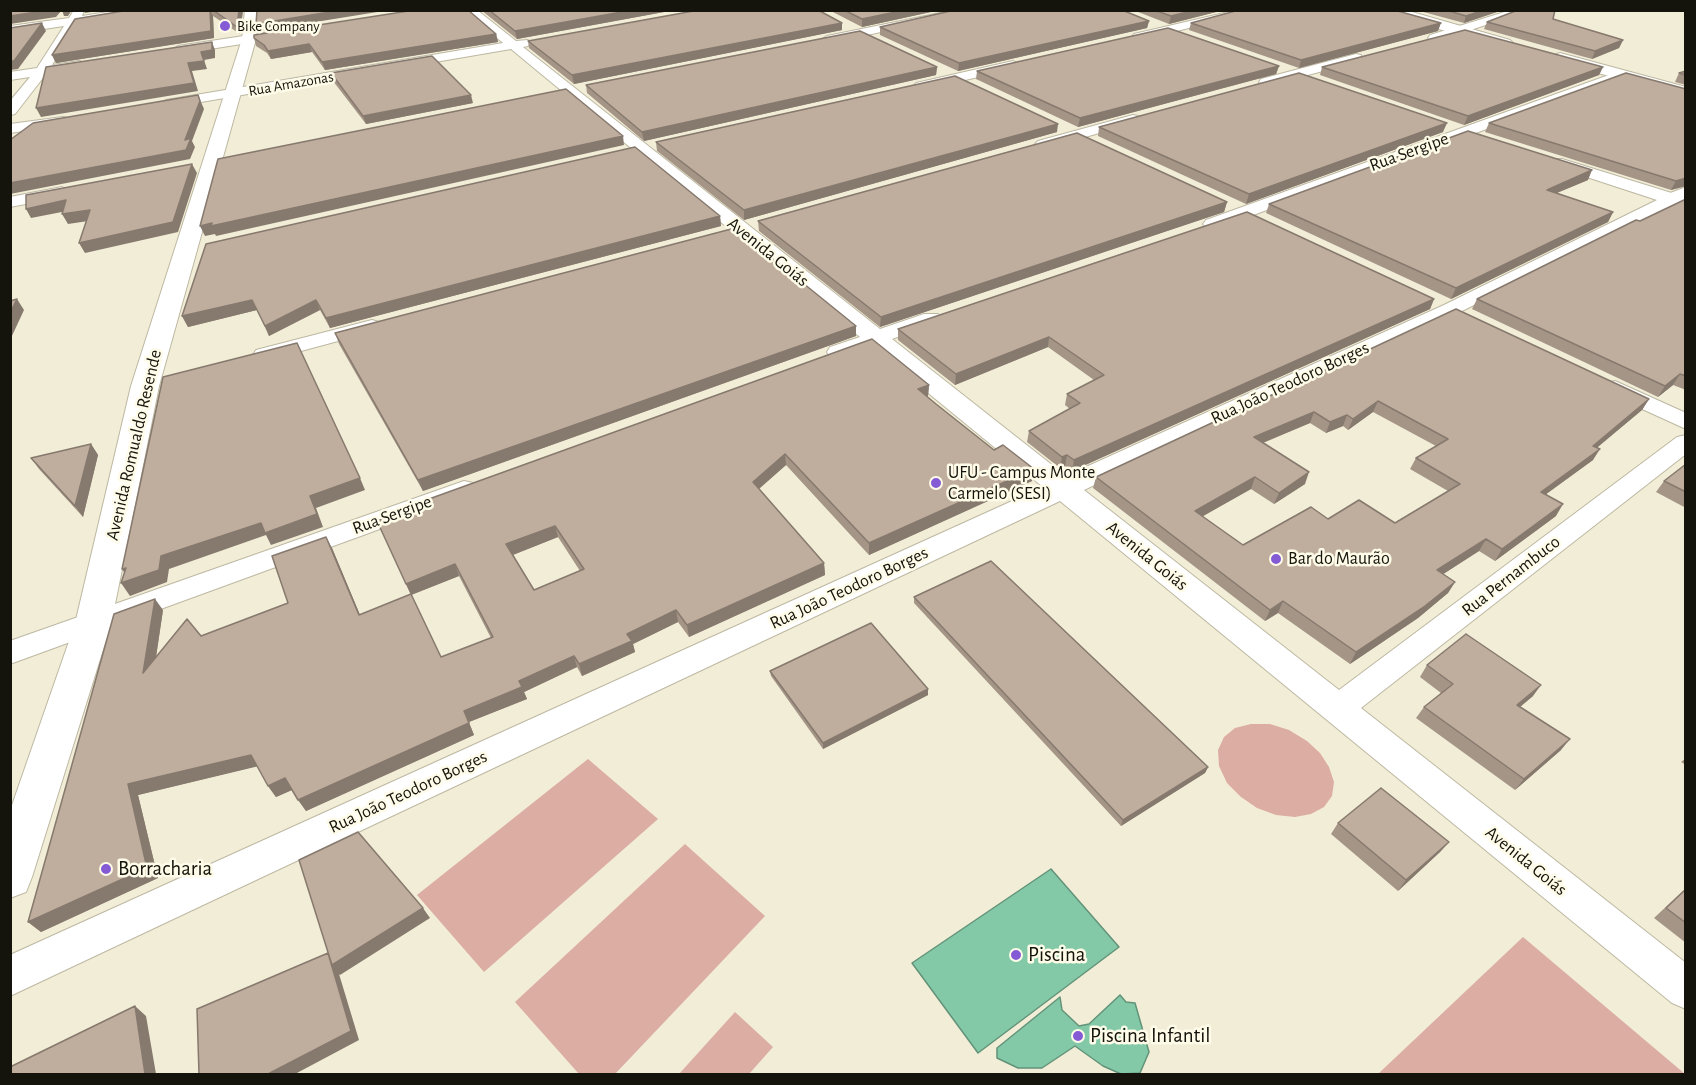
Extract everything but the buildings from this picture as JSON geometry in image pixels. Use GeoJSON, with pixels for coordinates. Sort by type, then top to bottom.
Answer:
{"type":"FeatureCollection","features":[{"type":"Feature","properties":{"kind":"street"},"geometry":{"type":"LineString","coordinates":[[10,30],[76,16],[149,10]]}},
{"type":"Feature","properties":{"kind":"street","name":"Avenida Goiás"},"geometry":{"type":"LineString","coordinates":[[469,10],[523,44],[573,92],[641,149],[1686,989]]}},
{"type":"Feature","properties":{"kind":"street"},"geometry":{"type":"LineString","coordinates":[[814,42],[974,10]]}},
{"type":"Feature","properties":{"kind":"street"},"geometry":{"type":"LineString","coordinates":[[1124,40],[1254,10]]}},
{"type":"Feature","properties":{"kind":"street"},"geometry":{"type":"LineString","coordinates":[[1388,10],[1518,46]]}},
{"type":"Feature","properties":{"kind":"street"},"geometry":{"type":"LineString","coordinates":[[1417,42],[1461,31],[1525,10]]}},
{"type":"Feature","properties":{"kind":"street"},"geometry":{"type":"LineString","coordinates":[[10,111],[42,71],[76,16]]}},
{"type":"Feature","properties":{"kind":"street"},"geometry":{"type":"LineString","coordinates":[[831,19],[892,48]]}},
{"type":"Feature","properties":{"kind":"street"},"geometry":{"type":"LineString","coordinates":[[1146,22],[1190,37]]}},
{"type":"Feature","properties":{"kind":"street"},"geometry":{"type":"LineString","coordinates":[[168,51],[250,25],[294,32]]}},
{"type":"Feature","properties":{"kind":"street","name":"Avenida Romualdo Resende"},"geometry":{"type":"LineString","coordinates":[[10,877],[93,624],[157,383],[197,249],[209,164],[232,94],[250,25]]}},
{"type":"Feature","properties":{"kind":"street","name":"Rua Amazonas"},"geometry":{"type":"LineString","coordinates":[[150,107],[523,44]]}},
{"type":"Feature","properties":{"kind":"street"},"geometry":{"type":"LineString","coordinates":[[1541,53],[1686,92]]}},
{"type":"Feature","properties":{"kind":"street"},"geometry":{"type":"LineString","coordinates":[[1252,86],[1373,54]]}},
{"type":"Feature","properties":{"kind":"street"},"geometry":{"type":"LineString","coordinates":[[911,88],[1023,63]]}},
{"type":"Feature","properties":{"kind":"street"},"geometry":{"type":"LineString","coordinates":[[10,76],[88,64]]}},
{"type":"Feature","properties":{"kind":"street"},"geometry":{"type":"LineString","coordinates":[[1275,67],[1317,81]]}},
{"type":"Feature","properties":{"kind":"street"},"geometry":{"type":"LineString","coordinates":[[934,68],[986,92]]}},
{"type":"Feature","properties":{"kind":"street","name":"Rua Sergipe"},"geometry":{"type":"LineString","coordinates":[[1189,232],[1234,208],[1463,132],[1620,75]]}},
{"type":"Feature","properties":{"kind":"street"},"geometry":{"type":"LineString","coordinates":[[1020,150],[1142,116]]}},
{"type":"Feature","properties":{"kind":"street"},"geometry":{"type":"LineString","coordinates":[[10,129],[80,118]]}},
{"type":"Feature","properties":{"kind":"street"},"geometry":{"type":"LineString","coordinates":[[1056,125],[1097,144]]}},
{"type":"Feature","properties":{"kind":"street"},"geometry":{"type":"LineString","coordinates":[[1442,125],[1485,139]]}},
{"type":"Feature","properties":{"kind":"street"},"geometry":{"type":"LineString","coordinates":[[1540,157],[1681,199]]}},
{"type":"Feature","properties":{"kind":"street"},"geometry":{"type":"LineString","coordinates":[[10,202],[78,189]]}},
{"type":"Feature","properties":{"kind":"street","name":"Rua João Teodoro Borges"},"geometry":{"type":"LineString","coordinates":[[10,976],[1450,309],[1681,199]]}},
{"type":"Feature","properties":{"kind":"street"},"geometry":{"type":"LineString","coordinates":[[1234,208],[1266,223]]}},
{"type":"Feature","properties":{"kind":"street"},"geometry":{"type":"LineString","coordinates":[[820,358],[947,313]]}},
{"type":"Feature","properties":{"kind":"street"},"geometry":{"type":"LineString","coordinates":[[248,359],[385,323]]}},
{"type":"Feature","properties":{"kind":"street"},"geometry":{"type":"LineString","coordinates":[[1600,381],[1686,422]]}},
{"type":"Feature","properties":{"kind":"street","name":"Rua Pernambuco"},"geometry":{"type":"LineString","coordinates":[[1337,710],[1686,442]]}},
{"type":"Feature","properties":{"kind":"street","name":"Rua Sergipe"},"geometry":{"type":"LineString","coordinates":[[10,653],[485,481]]}},
{"type":"Feature","properties":{"kind":"shaded area"},"geometry":{"type":"Polygon","coordinates":[[[1251,724],[1270,724],[1289,730],[1307,741],[1320,753],[1329,767],[1334,782],[1332,796],[1324,807],[1311,814],[1295,817],[1276,815],[1257,808],[1227,783],[1219,766],[1218,750],[1224,737],[1235,728],[1251,724]]]}},
{"type":"Feature","properties":{"kind":"shaded area"},"geometry":{"type":"Polygon","coordinates":[[[588,759],[658,819],[484,972],[417,895],[588,759]]]}},
{"type":"Feature","properties":{"kind":"shaded area"},"geometry":{"type":"Polygon","coordinates":[[[685,844],[765,916],[615,1074],[579,1074],[515,1002],[685,844]]]}},
{"type":"Feature","properties":{"kind":"shaded area","name":"Piscina"},"geometry":{"type":"Polygon","coordinates":[[[1051,869],[1119,947],[978,1053],[912,963],[1051,869]]]}},
{"type":"Feature","properties":{"kind":"shaded area"},"geometry":{"type":"Polygon","coordinates":[[[1523,937],[1685,1074],[1378,1074],[1523,937]]]}},
{"type":"Feature","properties":{"kind":"shaded area","name":"Piscina Infantil"},"geometry":{"type":"Polygon","coordinates":[[[1120,995],[1126,1002],[1135,1003],[1149,1052],[1140,1073],[1121,1074],[1103,1066],[1075,1046],[1042,1068],[1018,1068],[997,1058],[997,1048],[1060,997],[1062,1010],[1079,1026],[1089,1024],[1120,995]]]}},
{"type":"Feature","properties":{"kind":"shaded area"},"geometry":{"type":"Polygon","coordinates":[[[735,1012],[773,1047],[749,1074],[679,1074],[735,1012]]]}},
{"type":"Feature","properties":{"kind":"place","name":"Bike Company"},"geometry":{"type":"Point","coordinates":[225,26]}},
{"type":"Feature","properties":{"kind":"place","name":"UFU - Campus Monte Carmelo (SESI)"},"geometry":{"type":"Point","coordinates":[936,483]}},
{"type":"Feature","properties":{"kind":"place","name":"Bar do Maurão"},"geometry":{"type":"Point","coordinates":[1276,559]}},
{"type":"Feature","properties":{"kind":"place","name":"Borracharia"},"geometry":{"type":"Point","coordinates":[106,869]}},
{"type":"Feature","properties":{"kind":"place","name":"Piscina"},"geometry":{"type":"Point","coordinates":[1016,955]}},
{"type":"Feature","properties":{"kind":"place","name":"Piscina Infantil"},"geometry":{"type":"Point","coordinates":[1078,1036]}}]}
